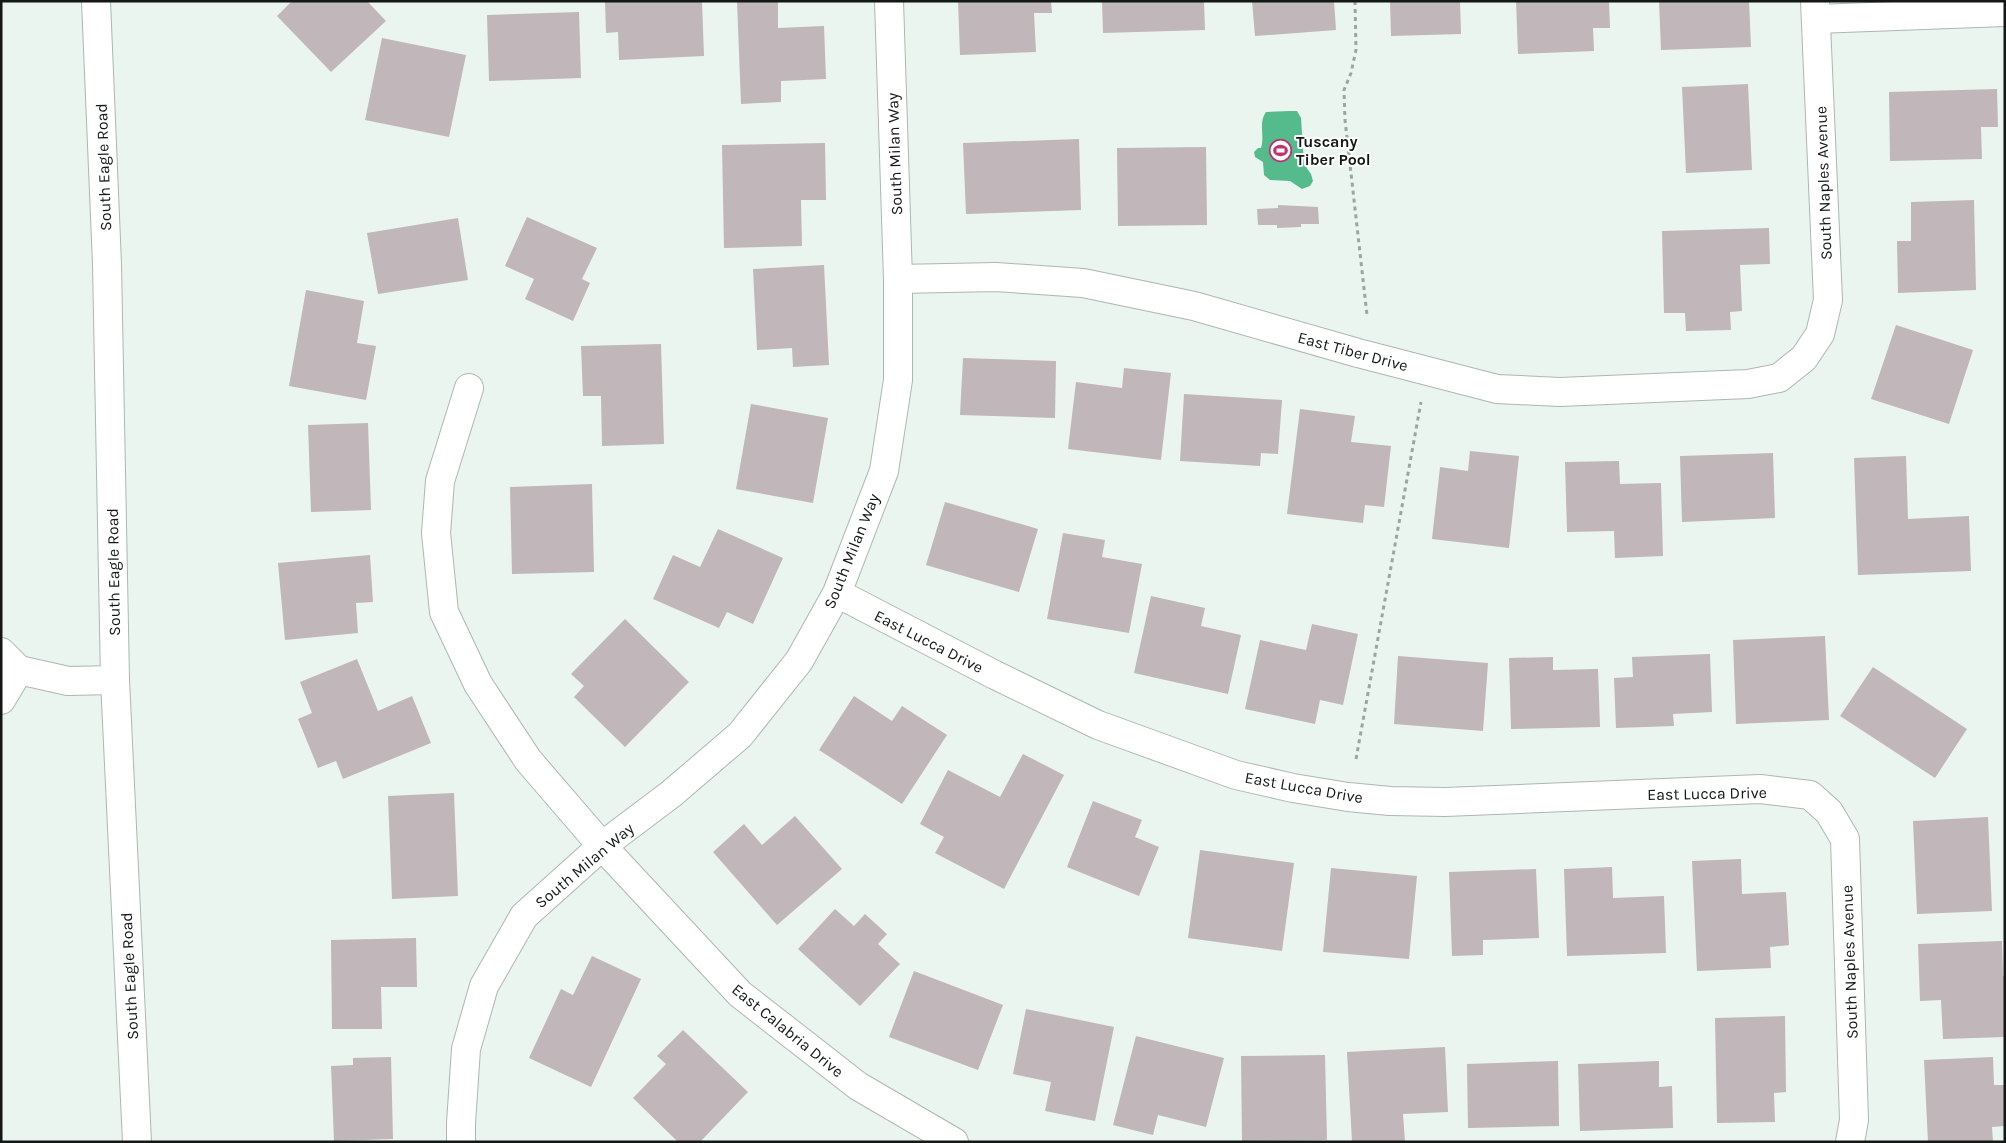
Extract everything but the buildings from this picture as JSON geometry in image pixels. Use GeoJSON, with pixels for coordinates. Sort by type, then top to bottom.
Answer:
{"type":"FeatureCollection","features":[{"type":"Feature","properties":{"kind":"street","name":"South Eagle Road"},"geometry":{"type":"LineString","coordinates":[[96,1],[106,264],[115,680],[137,1142]]}},
{"type":"Feature","properties":{"kind":"street","name":"South Milan Way"},"geometry":{"type":"LineString","coordinates":[[461,1142],[466,1049],[484,986],[524,916],[602,846],[671,794],[740,735],[800,662],[838,593],[884,471],[898,380],[898,279],[889,1]]}},
{"type":"Feature","properties":{"kind":"street"},"geometry":{"type":"LineString","coordinates":[[1816,10],[2005,12]]}},
{"type":"Feature","properties":{"kind":"street","name":"South Naples Avenue"},"geometry":{"type":"LineString","coordinates":[[1804,358],[1820,334],[1828,300],[1816,10]]}},
{"type":"Feature","properties":{"kind":"street","name":"East Tiber Drive"},"geometry":{"type":"LineString","coordinates":[[898,279],[996,278],[1083,283],[1194,306],[1358,353],[1497,389],[1560,392],[1748,384],[1780,378],[1804,358]]}},
{"type":"Feature","properties":{"kind":"street","name":"East Calabria Drive"},"geometry":{"type":"LineString","coordinates":[[469,388],[440,481],[436,533],[444,612],[478,684],[528,760],[602,846],[740,994],[858,1086],[954,1142]]}},
{"type":"Feature","properties":{"kind":"street","name":"East Lucca Drive"},"geometry":{"type":"LineString","coordinates":[[838,593],[995,675],[1098,726],[1236,775],[1292,788],[1348,797],[1390,801],[1445,802],[1760,789],[1810,795]]}},
{"type":"Feature","properties":{"kind":"street"},"geometry":{"type":"LineString","coordinates":[[1,700],[10,661],[68,681],[115,680]]}},
{"type":"Feature","properties":{"kind":"street","name":"South Naples Avenue"},"geometry":{"type":"LineString","coordinates":[[1810,795],[1829,812],[1845,839],[1854,1120],[1850,1142]]}},
{"type":"Feature","properties":{"kind":"path"},"geometry":{"type":"LineString","coordinates":[[1355,1],[1356,50],[1351,73],[1344,90],[1345,120],[1367,315]]}},
{"type":"Feature","properties":{"kind":"path"},"geometry":{"type":"LineString","coordinates":[[1356,759],[1421,402]]}},
{"type":"Feature","properties":{"kind":"shaded area","name":"Tuscany Tiber Pool"},"geometry":{"type":"Polygon","coordinates":[[[1297,111],[1301,118],[1304,164],[1311,174],[1313,181],[1310,186],[1302,189],[1290,181],[1270,180],[1264,175],[1263,162],[1255,157],[1254,152],[1261,148],[1262,120],[1266,112],[1297,111]]]}},
{"type":"Feature","properties":{"kind":"place","name":"Tuscany Tiber Pool"},"geometry":{"type":"Point","coordinates":[1280,150]}}]}
